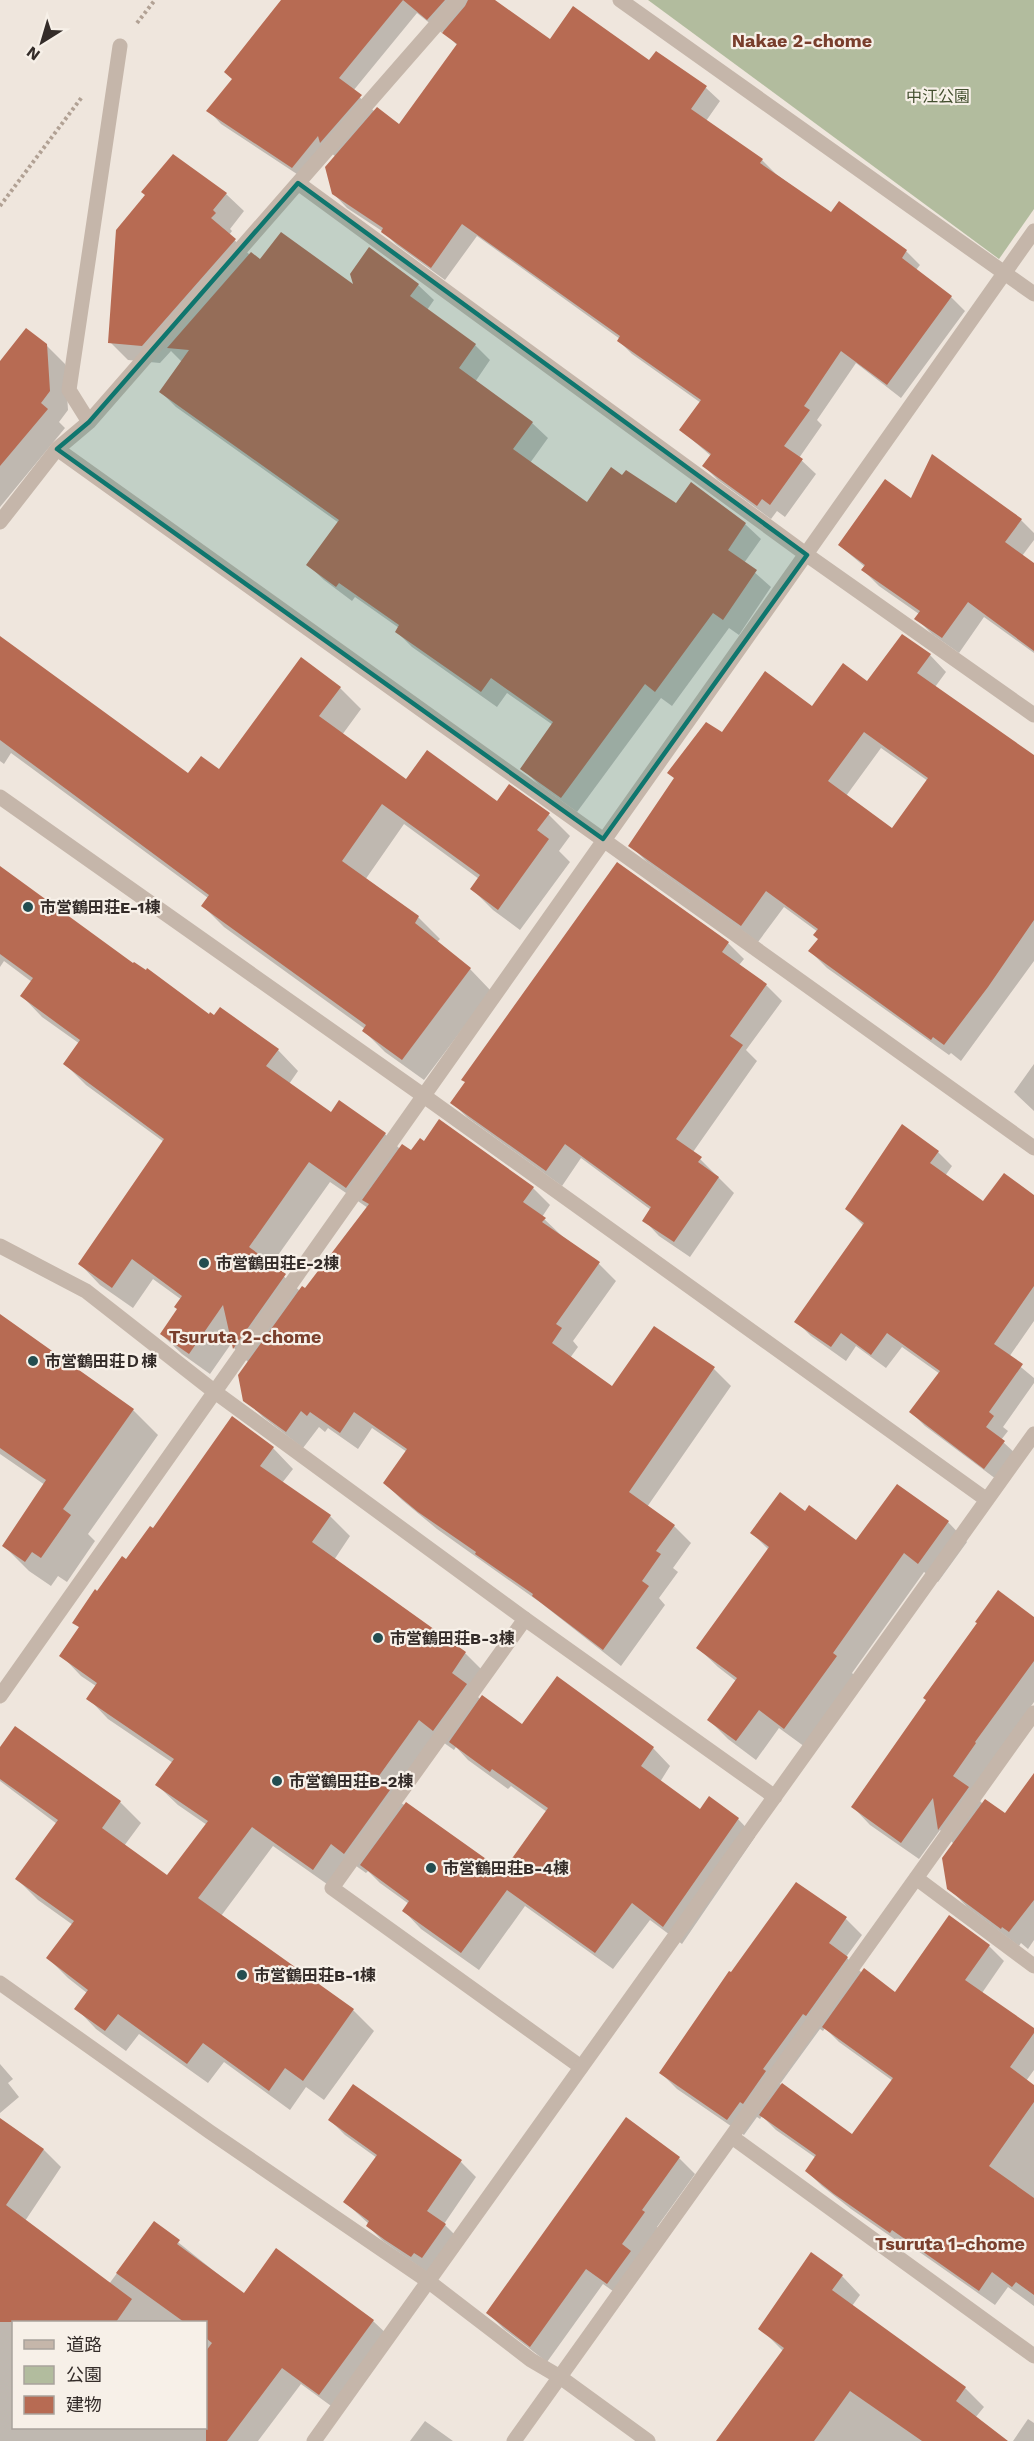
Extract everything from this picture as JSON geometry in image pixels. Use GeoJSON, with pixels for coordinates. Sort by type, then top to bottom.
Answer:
{"type":"FeatureCollection","features":[{"type":"Feature","properties":{"kind":"street"},"geometry":{"type":"LineString","coordinates":[[0,522],[57,449],[89,422],[458,0]]}},
{"type":"Feature","properties":{"kind":"street"},"geometry":{"type":"LineString","coordinates":[[620,0],[1034,294]]}},
{"type":"Feature","properties":{"kind":"street"},"geometry":{"type":"LineString","coordinates":[[89,422],[69,390],[120,46]]}},
{"type":"Feature","properties":{"kind":"street"},"geometry":{"type":"LineString","coordinates":[[298,183],[807,555],[1034,716]]}},
{"type":"Feature","properties":{"kind":"street"},"geometry":{"type":"LineString","coordinates":[[0,1696],[424,1096],[603,838],[807,555],[1034,231]]}},
{"type":"Feature","properties":{"kind":"street"},"geometry":{"type":"LineString","coordinates":[[57,449],[1034,1148]]}},
{"type":"Feature","properties":{"kind":"street"},"geometry":{"type":"LineString","coordinates":[[0,796],[424,1096],[987,1500]]}},
{"type":"Feature","properties":{"kind":"street"},"geometry":{"type":"LineString","coordinates":[[0,1246],[86,1291],[214,1392],[525,1619],[775,1797]]}},
{"type":"Feature","properties":{"kind":"street"},"geometry":{"type":"LineString","coordinates":[[314,2441],[1034,1434]]}},
{"type":"Feature","properties":{"kind":"street"},"geometry":{"type":"LineString","coordinates":[[525,1619],[332,1888],[581,2067]]}},
{"type":"Feature","properties":{"kind":"street"},"geometry":{"type":"LineString","coordinates":[[514,2441],[1034,1713]]}},
{"type":"Feature","properties":{"kind":"street"},"geometry":{"type":"LineString","coordinates":[[916,1878],[1034,1966]]}},
{"type":"Feature","properties":{"kind":"street"},"geometry":{"type":"LineString","coordinates":[[0,1983],[210,2132],[428,2282],[531,2360],[560,2377],[648,2441]]}},
{"type":"Feature","properties":{"kind":"street"},"geometry":{"type":"LineString","coordinates":[[732,2137],[1034,2356]]}},
{"type":"Feature","properties":{"kind":"path"},"geometry":{"type":"LineString","coordinates":[[120,46],[154,0]]}},
{"type":"Feature","properties":{"kind":"path"},"geometry":{"type":"LineString","coordinates":[[0,206],[85,93]]}},
{"type":"Feature","properties":{"kind":"highlighted area"},"geometry":{"type":"Polygon","coordinates":[[[298,183],[807,555],[603,839],[57,449],[89,422],[298,183]]]}},
{"type":"Feature","properties":{"kind":"green space","name":"中江公園"},"geometry":{"type":"Polygon","coordinates":[[[648,0],[1034,0],[1034,209],[999,259],[648,0]]]}},
{"type":"Feature","properties":{"kind":"building"},"geometry":{"type":"Polygon","coordinates":[[[281,0],[403,0],[339,78],[362,95],[320,143],[318,136],[292,168],[206,111],[232,79],[224,72],[281,0]]]}},
{"type":"Feature","properties":{"kind":"building"},"geometry":{"type":"Polygon","coordinates":[[[403,0],[445,0],[427,20],[403,0]]]}},
{"type":"Feature","properties":{"kind":"building"},"geometry":{"type":"Polygon","coordinates":[[[468,0],[495,0],[550,39],[573,6],[649,60],[656,51],[707,86],[691,109],[763,159],[760,163],[831,212],[839,201],[907,250],[902,258],[952,296],[887,385],[841,351],[804,406],[810,410],[784,446],[803,459],[770,505],[762,499],[757,506],[702,466],[711,454],[679,430],[701,400],[617,341],[620,336],[462,224],[431,268],[381,232],[383,228],[332,194],[325,167],[377,107],[399,124],[457,44],[442,33],[468,0]]]}},
{"type":"Feature","properties":{"kind":"building"},"geometry":{"type":"Polygon","coordinates":[[[173,154],[227,193],[213,210],[216,213],[211,218],[236,239],[142,346],[108,343],[116,230],[145,195],[141,192],[173,154]]]}},
{"type":"Feature","properties":{"kind":"building"},"geometry":{"type":"Polygon","coordinates":[[[281,232],[353,284],[350,274],[369,247],[419,284],[410,296],[476,344],[459,368],[533,422],[513,449],[587,502],[611,467],[622,475],[626,470],[676,503],[691,482],[746,523],[728,550],[757,570],[723,620],[713,613],[655,692],[645,684],[561,798],[520,769],[553,722],[491,678],[481,692],[395,632],[399,625],[339,583],[336,587],[306,565],[339,520],[159,392],[189,350],[167,348],[251,252],[260,259],[281,232]]]}},
{"type":"Feature","properties":{"kind":"building"},"geometry":{"type":"Polygon","coordinates":[[[26,328],[47,344],[50,391],[41,403],[48,409],[0,466],[0,361],[26,328]]]}},
{"type":"Feature","properties":{"kind":"building"},"geometry":{"type":"Polygon","coordinates":[[[932,454],[1022,519],[1005,542],[1034,563],[1034,651],[968,602],[942,638],[914,619],[920,611],[861,570],[865,565],[838,545],[885,479],[911,498],[932,454]]]}},
{"type":"Feature","properties":{"kind":"building"},"geometry":{"type":"Polygon","coordinates":[[[902,634],[931,654],[917,673],[1034,755],[1034,920],[988,987],[944,1045],[933,1037],[931,1040],[808,951],[818,939],[813,935],[818,929],[766,891],[741,926],[628,846],[674,778],[667,773],[706,722],[722,732],[765,671],[812,706],[843,663],[867,681],[902,634]],[[864,732],[828,781],[892,828],[928,778],[864,732]]]}},
{"type":"Feature","properties":{"kind":"building"},"geometry":{"type":"Polygon","coordinates":[[[0,636],[188,773],[201,756],[219,769],[301,657],[341,687],[319,716],[406,779],[427,750],[497,801],[509,784],[550,813],[537,830],[549,839],[498,910],[470,889],[480,875],[382,804],[342,861],[419,916],[415,923],[471,968],[402,1060],[362,1031],[366,1025],[201,906],[209,895],[0,740],[0,636]]]}},
{"type":"Feature","properties":{"kind":"building"},"geometry":{"type":"Polygon","coordinates":[[[617,862],[729,942],[722,952],[767,984],[730,1036],[743,1045],[676,1139],[702,1157],[698,1162],[719,1177],[674,1242],[642,1221],[651,1207],[565,1144],[546,1171],[450,1103],[465,1082],[461,1080],[617,862]]]}},
{"type":"Feature","properties":{"kind":"building"},"geometry":{"type":"Polygon","coordinates":[[[0,866],[133,963],[146,970],[147,968],[209,1014],[210,1012],[214,1015],[220,1007],[279,1049],[266,1066],[331,1112],[339,1100],[386,1133],[346,1188],[309,1162],[249,1247],[286,1274],[233,1349],[223,1305],[189,1354],[160,1334],[177,1309],[174,1307],[182,1296],[132,1259],[112,1288],[78,1264],[164,1139],[63,1064],[80,1040],[20,996],[33,978],[0,954],[0,866]]]}},
{"type":"Feature","properties":{"kind":"building"},"geometry":{"type":"Polygon","coordinates":[[[439,1119],[534,1187],[523,1202],[546,1218],[542,1222],[600,1262],[556,1324],[562,1328],[552,1343],[612,1386],[654,1326],[715,1367],[629,1492],[675,1525],[656,1551],[661,1554],[642,1581],[649,1586],[603,1650],[532,1596],[533,1594],[418,1512],[383,1483],[407,1449],[354,1412],[340,1433],[310,1412],[307,1416],[301,1411],[286,1432],[243,1401],[238,1375],[302,1286],[305,1288],[369,1204],[362,1200],[402,1144],[411,1150],[420,1138],[424,1141],[439,1119]]]}},
{"type":"Feature","properties":{"kind":"building"},"geometry":{"type":"Polygon","coordinates":[[[902,1124],[939,1151],[930,1163],[983,1201],[1004,1173],[1034,1195],[1034,1286],[994,1344],[1023,1364],[989,1412],[994,1416],[986,1427],[1005,1441],[984,1469],[909,1412],[940,1371],[887,1333],[871,1355],[841,1333],[831,1347],[794,1322],[864,1223],[845,1209],[902,1124]]]}},
{"type":"Feature","properties":{"kind":"building","name":"市営鶴田荘Ｄ棟"},"geometry":{"type":"Polygon","coordinates":[[[0,1314],[134,1409],[63,1509],[71,1515],[41,1558],[32,1552],[25,1562],[2,1546],[46,1480],[0,1448],[0,1314]]]}},
{"type":"Feature","properties":{"kind":"building"},"geometry":{"type":"Polygon","coordinates":[[[232,1416],[274,1447],[260,1466],[331,1515],[312,1542],[466,1652],[452,1673],[467,1684],[433,1731],[419,1720],[376,1780],[390,1790],[344,1854],[331,1844],[313,1870],[252,1827],[198,1898],[354,2009],[303,2081],[285,2068],[269,2091],[203,2043],[187,2064],[118,2014],[105,2031],[74,2009],[88,1990],[46,1958],[74,1921],[15,1879],[58,1820],[0,1779],[0,1747],[15,1726],[121,1801],[102,1828],[167,1875],[208,1821],[155,1785],[174,1759],[86,1699],[97,1683],[59,1656],[79,1627],[72,1623],[95,1589],[97,1591],[122,1556],[126,1559],[150,1526],[153,1528],[232,1416]]]}},
{"type":"Feature","properties":{"kind":"building"},"geometry":{"type":"Polygon","coordinates":[[[897,1484],[949,1521],[918,1564],[904,1553],[833,1653],[837,1656],[784,1729],[759,1710],[736,1741],[707,1720],[737,1678],[696,1648],[769,1547],[750,1533],[780,1492],[805,1511],[809,1505],[856,1540],[897,1484]]]}},
{"type":"Feature","properties":{"kind":"building"},"geometry":{"type":"Polygon","coordinates":[[[998,1590],[1034,1617],[1034,1661],[953,1776],[969,1787],[938,1830],[933,1798],[901,1843],[851,1807],[926,1700],[923,1698],[998,1590]]]}},
{"type":"Feature","properties":{"kind":"building"},"geometry":{"type":"Polygon","coordinates":[[[557,1676],[654,1747],[641,1766],[700,1809],[709,1796],[739,1818],[663,1927],[632,1903],[595,1953],[507,1890],[461,1953],[402,1911],[409,1901],[360,1865],[406,1802],[503,1871],[548,1808],[492,1769],[490,1772],[449,1742],[482,1695],[522,1724],[557,1676]]]}},
{"type":"Feature","properties":{"kind":"building"},"geometry":{"type":"Polygon","coordinates":[[[1034,1773],[1034,1900],[1009,1932],[1002,1927],[1001,1929],[947,1889],[942,1858],[985,1799],[1005,1813],[1034,1773]]]}},
{"type":"Feature","properties":{"kind":"building"},"geometry":{"type":"Polygon","coordinates":[[[796,1882],[847,1917],[829,1943],[848,1957],[806,2016],[803,2014],[763,2069],[766,2071],[743,2104],[740,2102],[727,2120],[659,2073],[729,1971],[731,1972],[796,1882]]]}},
{"type":"Feature","properties":{"kind":"building"},"geometry":{"type":"Polygon","coordinates":[[[949,1915],[990,1945],[965,1980],[1034,2028],[1034,2033],[1010,2067],[1034,2085],[1034,2102],[989,2166],[1034,2198],[1034,2295],[1016,2282],[1012,2287],[992,2272],[979,2291],[892,2230],[890,2233],[805,2171],[816,2155],[759,2115],[782,2083],[852,2134],[893,2078],[822,2027],[864,1968],[895,1992],[949,1915]]]}},
{"type":"Feature","properties":{"kind":"building"},"geometry":{"type":"Polygon","coordinates":[[[353,2084],[462,2160],[427,2211],[446,2224],[422,2258],[414,2253],[411,2257],[385,2240],[366,2226],[369,2221],[343,2202],[377,2155],[328,2120],[353,2084]]]}},
{"type":"Feature","properties":{"kind":"building"},"geometry":{"type":"Polygon","coordinates":[[[626,2117],[680,2157],[642,2210],[645,2212],[622,2244],[631,2251],[607,2284],[586,2269],[530,2347],[486,2313],[626,2117]]]}},
{"type":"Feature","properties":{"kind":"building"},"geometry":{"type":"Polygon","coordinates":[[[0,2118],[44,2149],[6,2205],[132,2299],[117,2321],[0,2322],[0,2118]]]}},
{"type":"Feature","properties":{"kind":"building"},"geometry":{"type":"Polygon","coordinates":[[[154,2221],[180,2240],[177,2244],[244,2293],[276,2248],[374,2320],[319,2395],[282,2368],[227,2441],[206,2441],[207,2350],[212,2343],[207,2339],[207,2321],[183,2321],[116,2273],[154,2221]]]}},
{"type":"Feature","properties":{"kind":"building"},"geometry":{"type":"Polygon","coordinates":[[[811,2252],[843,2275],[832,2290],[966,2387],[956,2401],[1008,2441],[922,2441],[850,2391],[814,2441],[716,2441],[784,2348],[758,2329],[811,2252]]]}},
{"type":"Feature","properties":{"kind":"place","name":"市営鶴田荘E-1棟"},"geometry":{"type":"Point","coordinates":[28,907]}},
{"type":"Feature","properties":{"kind":"place","name":"市営鶴田荘E-2棟"},"geometry":{"type":"Point","coordinates":[204,1263]}},
{"type":"Feature","properties":{"kind":"place","name":"市営鶴田荘Ｄ棟"},"geometry":{"type":"Point","coordinates":[33,1361]}},
{"type":"Feature","properties":{"kind":"place","name":"市営鶴田荘B-3棟"},"geometry":{"type":"Point","coordinates":[378,1638]}},
{"type":"Feature","properties":{"kind":"place","name":"市営鶴田荘B-2棟"},"geometry":{"type":"Point","coordinates":[277,1781]}},
{"type":"Feature","properties":{"kind":"place","name":"市営鶴田荘B-4棟"},"geometry":{"type":"Point","coordinates":[431,1868]}},
{"type":"Feature","properties":{"kind":"place","name":"市営鶴田荘B-1棟"},"geometry":{"type":"Point","coordinates":[242,1975]}},
{"type":"Feature","properties":{"kind":"district","name":"Nakae 2-chome"},"geometry":{"type":"Point","coordinates":[802,41]}},
{"type":"Feature","properties":{"kind":"district","name":"Tsuruta 2-chome"},"geometry":{"type":"Point","coordinates":[245,1337]}},
{"type":"Feature","properties":{"kind":"district","name":"Tsuruta 1-chome"},"geometry":{"type":"Point","coordinates":[950,2244]}}]}
